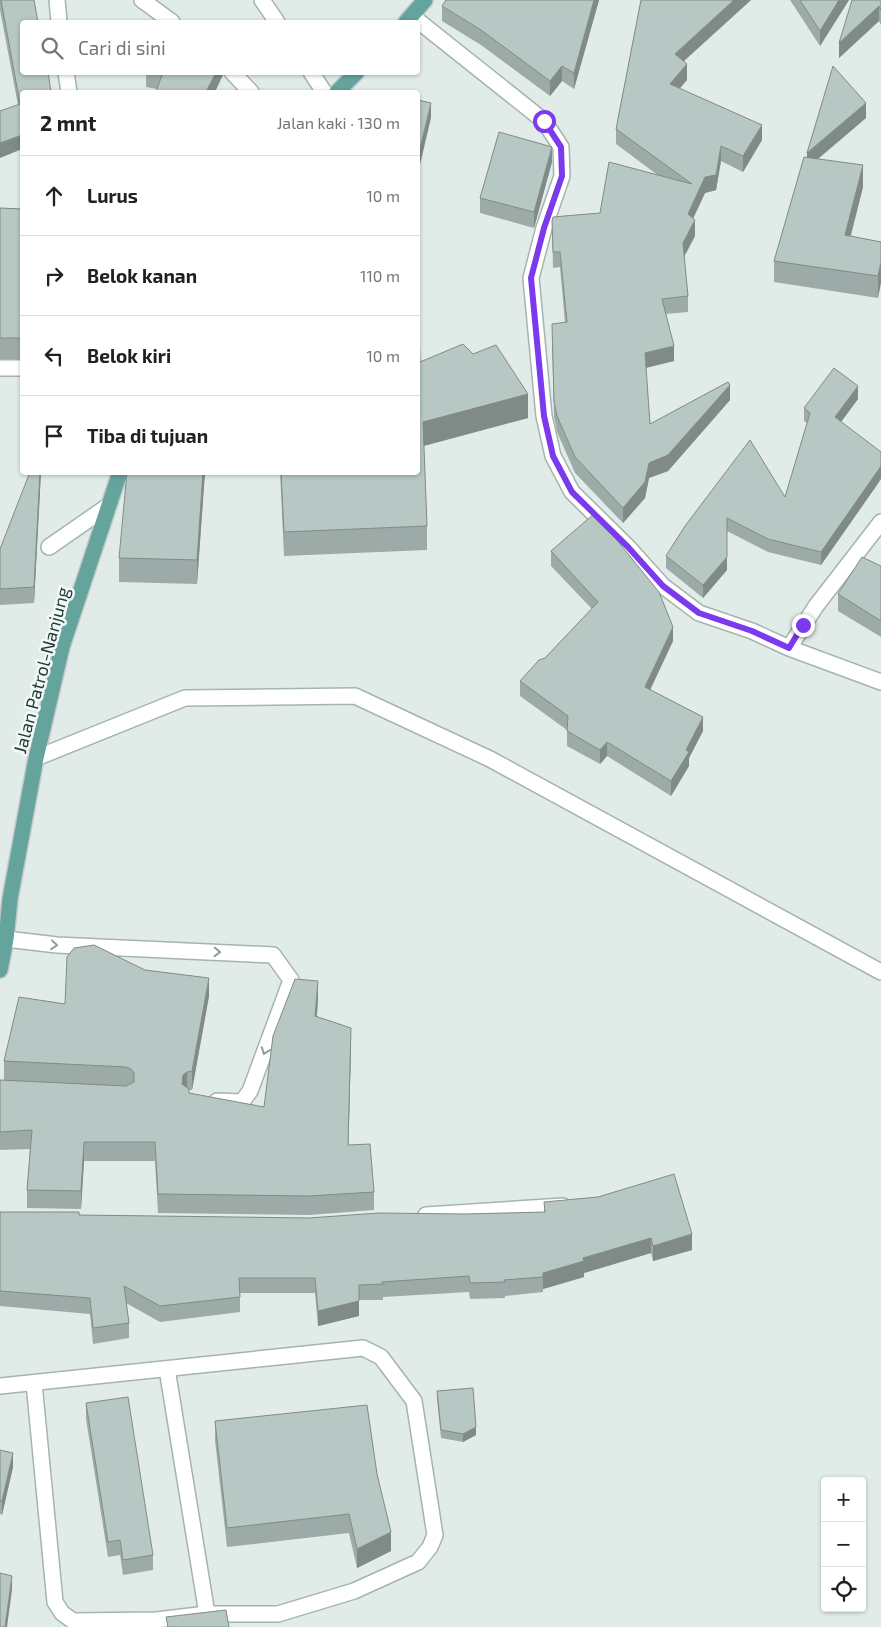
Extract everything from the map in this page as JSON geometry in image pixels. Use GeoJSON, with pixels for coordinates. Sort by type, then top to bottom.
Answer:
{"type":"FeatureCollection","features":[{"type":"Feature","properties":{"kind":"main road"},"geometry":{"type":"LineString","coordinates":[[409,19],[425,0]]}},
{"type":"Feature","properties":{"kind":"main road"},"geometry":{"type":"LineString","coordinates":[[339,90],[354,75]]}},
{"type":"Feature","properties":{"kind":"main road","name":"Jalan Patrol-Nanjung"},"geometry":{"type":"LineString","coordinates":[[0,970],[6,939],[10,899],[36,758],[62,647],[119,475]]}},
{"type":"Feature","properties":{"kind":"street"},"geometry":{"type":"LineString","coordinates":[[57,0],[59,20]]}},
{"type":"Feature","properties":{"kind":"street"},"geometry":{"type":"LineString","coordinates":[[142,0],[169,20]]}},
{"type":"Feature","properties":{"kind":"street"},"geometry":{"type":"LineString","coordinates":[[262,0],[276,20]]}},
{"type":"Feature","properties":{"kind":"street"},"geometry":{"type":"LineString","coordinates":[[420,27],[544,121],[561,147],[562,176],[544,228],[531,278],[544,416],[553,456],[572,492],[628,547],[663,586],[699,613],[752,631],[789,648],[881,682]]}},
{"type":"Feature","properties":{"kind":"street"},"geometry":{"type":"LineString","coordinates":[[66,75],[69,90]]}},
{"type":"Feature","properties":{"kind":"street"},"geometry":{"type":"LineString","coordinates":[[235,75],[249,90]]}},
{"type":"Feature","properties":{"kind":"street"},"geometry":{"type":"LineString","coordinates":[[313,75],[323,90]]}},
{"type":"Feature","properties":{"kind":"street"},"geometry":{"type":"LineString","coordinates":[[0,368],[20,368]]}},
{"type":"Feature","properties":{"kind":"street"},"geometry":{"type":"LineString","coordinates":[[49,548],[108,506]]}},
{"type":"Feature","properties":{"kind":"street"},"geometry":{"type":"LineString","coordinates":[[789,648],[816,606],[881,522]]}},
{"type":"Feature","properties":{"kind":"street"},"geometry":{"type":"LineString","coordinates":[[36,758],[186,698],[355,696],[490,759],[881,972]]}},
{"type":"Feature","properties":{"kind":"street"},"geometry":{"type":"LineString","coordinates":[[6,939],[66,946],[273,955],[291,980],[250,1091],[242,1102],[199,1100]]}},
{"type":"Feature","properties":{"kind":"street"},"geometry":{"type":"LineString","coordinates":[[413,1216],[567,1206]]}},
{"type":"Feature","properties":{"kind":"street"},"geometry":{"type":"LineString","coordinates":[[0,1386],[363,1348],[381,1357],[414,1401],[435,1535],[430,1547],[418,1562],[354,1591],[278,1614],[207,1614],[156,1620],[73,1622],[62,1613],[55,1602],[34,1383]]}},
{"type":"Feature","properties":{"kind":"street"},"geometry":{"type":"LineString","coordinates":[[167,1369],[207,1614]]}},
{"type":"Feature","properties":{"kind":"building"},"geometry":{"type":"Polygon","coordinates":[[[1,0],[34,0],[38,20],[20,20],[20,75],[48,75],[51,90],[20,90],[20,104],[1,0]]]}},
{"type":"Feature","properties":{"kind":"building"},"geometry":{"type":"Polygon","coordinates":[[[446,0],[594,0],[574,73],[562,66],[550,81],[481,30],[442,6],[446,0]]]}},
{"type":"Feature","properties":{"kind":"building"},"geometry":{"type":"Polygon","coordinates":[[[641,0],[734,0],[675,54],[687,64],[670,84],[762,125],[743,156],[721,146],[716,175],[705,177],[688,214],[695,220],[683,243],[688,296],[662,299],[674,346],[645,353],[650,424],[728,382],[730,385],[668,455],[649,463],[645,482],[623,508],[575,457],[557,416],[554,401],[552,324],[567,322],[560,252],[553,252],[552,221],[553,217],[600,213],[609,162],[692,184],[616,129],[641,0]]]}},
{"type":"Feature","properties":{"kind":"building"},"geometry":{"type":"Polygon","coordinates":[[[800,0],[839,0],[820,31],[800,0]]]}},
{"type":"Feature","properties":{"kind":"building"},"geometry":{"type":"Polygon","coordinates":[[[852,0],[881,0],[881,10],[879,6],[839,43],[852,0]]]}},
{"type":"Feature","properties":{"kind":"building"},"geometry":{"type":"Polygon","coordinates":[[[833,66],[866,103],[807,153],[833,66]]]}},
{"type":"Feature","properties":{"kind":"building"},"geometry":{"type":"Polygon","coordinates":[[[162,75],[214,75],[207,90],[157,90],[162,75]]]}},
{"type":"Feature","properties":{"kind":"building"},"geometry":{"type":"Polygon","coordinates":[[[420,100],[431,103],[420,149],[420,100]]]}},
{"type":"Feature","properties":{"kind":"building"},"geometry":{"type":"Polygon","coordinates":[[[20,104],[20,136],[0,143],[0,111],[20,104]]]}},
{"type":"Feature","properties":{"kind":"building"},"geometry":{"type":"Polygon","coordinates":[[[499,132],[552,147],[534,212],[480,198],[499,132]]]}},
{"type":"Feature","properties":{"kind":"building"},"geometry":{"type":"Polygon","coordinates":[[[804,157],[863,165],[845,235],[881,242],[881,262],[878,276],[774,261],[804,157]]]}},
{"type":"Feature","properties":{"kind":"building"},"geometry":{"type":"Polygon","coordinates":[[[0,208],[20,209],[20,338],[0,338],[0,208]]]}},
{"type":"Feature","properties":{"kind":"building"},"geometry":{"type":"Polygon","coordinates":[[[463,344],[473,354],[496,345],[528,394],[423,422],[427,526],[284,532],[281,475],[420,475],[420,362],[463,344]]]}},
{"type":"Feature","properties":{"kind":"building"},"geometry":{"type":"Polygon","coordinates":[[[834,368],[858,386],[835,417],[881,452],[881,466],[821,552],[768,539],[727,518],[727,557],[703,585],[666,556],[685,526],[750,440],[785,497],[810,413],[804,408],[834,368]]]}},
{"type":"Feature","properties":{"kind":"building"},"geometry":{"type":"Polygon","coordinates":[[[29,475],[40,475],[34,587],[0,589],[0,549],[29,475]]]}},
{"type":"Feature","properties":{"kind":"building"},"geometry":{"type":"Polygon","coordinates":[[[127,475],[203,475],[197,560],[119,558],[127,475]]]}},
{"type":"Feature","properties":{"kind":"building"},"geometry":{"type":"Polygon","coordinates":[[[595,513],[659,592],[673,627],[645,687],[703,717],[686,750],[689,752],[671,781],[607,742],[600,750],[567,731],[568,716],[520,681],[539,660],[545,658],[598,602],[551,551],[595,513]]]}},
{"type":"Feature","properties":{"kind":"building"},"geometry":{"type":"Polygon","coordinates":[[[862,557],[881,566],[881,621],[838,594],[862,557]]]}},
{"type":"Feature","properties":{"kind":"building"},"geometry":{"type":"Polygon","coordinates":[[[94,945],[145,970],[209,978],[192,1071],[183,1075],[182,1084],[189,1089],[189,1093],[264,1107],[273,1036],[295,979],[318,981],[315,1016],[351,1028],[348,1145],[370,1144],[374,1192],[309,1196],[158,1194],[155,1142],[84,1142],[81,1191],[27,1190],[32,1130],[0,1132],[0,1080],[126,1086],[134,1082],[134,1073],[126,1067],[4,1061],[19,997],[65,1004],[67,957],[74,948],[94,945]]]}},
{"type":"Feature","properties":{"kind":"building"},"geometry":{"type":"Polygon","coordinates":[[[674,1174],[692,1234],[653,1246],[651,1238],[583,1258],[584,1261],[543,1273],[543,1277],[504,1280],[505,1282],[470,1283],[469,1276],[359,1285],[359,1301],[318,1311],[315,1278],[239,1278],[240,1297],[160,1306],[124,1286],[129,1323],[93,1328],[90,1298],[0,1291],[0,1212],[79,1212],[79,1215],[309,1218],[379,1213],[466,1214],[545,1212],[544,1202],[598,1197],[674,1174]]]}},
{"type":"Feature","properties":{"kind":"building"},"geometry":{"type":"Polygon","coordinates":[[[473,1388],[476,1427],[463,1434],[441,1430],[437,1391],[473,1388]]]}},
{"type":"Feature","properties":{"kind":"building"},"geometry":{"type":"Polygon","coordinates":[[[128,1397],[153,1555],[123,1560],[120,1540],[108,1542],[86,1403],[128,1397]]]}},
{"type":"Feature","properties":{"kind":"building"},"geometry":{"type":"Polygon","coordinates":[[[367,1405],[377,1474],[391,1532],[357,1549],[349,1514],[227,1528],[215,1421],[367,1405]]]}},
{"type":"Feature","properties":{"kind":"building"},"geometry":{"type":"Polygon","coordinates":[[[0,1450],[13,1453],[2,1501],[0,1501],[0,1450]]]}},
{"type":"Feature","properties":{"kind":"building"},"geometry":{"type":"Polygon","coordinates":[[[0,1573],[12,1576],[5,1627],[0,1627],[0,1573]]]}},
{"type":"Feature","properties":{"kind":"building"},"geometry":{"type":"Polygon","coordinates":[[[226,1610],[229,1627],[168,1627],[166,1617],[226,1610]]]}},
{"type":"Feature","properties":{"kind":"route"},"geometry":{"type":"LineString","coordinates":[[544,121],[561,147],[562,176],[544,228],[531,278],[544,416],[553,456],[572,492],[628,547],[663,586],[699,613],[752,631],[789,648],[803,625]]}}]}
